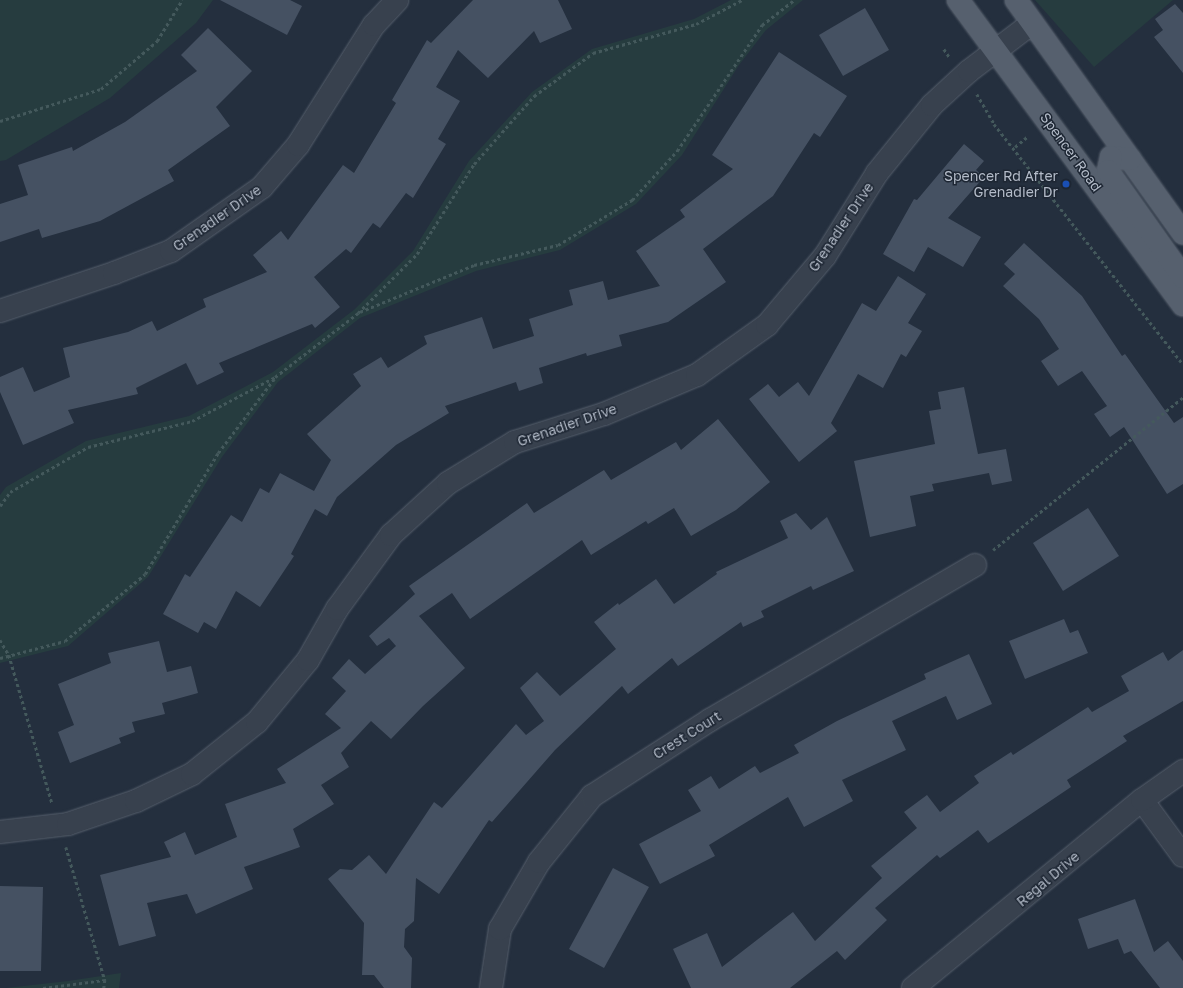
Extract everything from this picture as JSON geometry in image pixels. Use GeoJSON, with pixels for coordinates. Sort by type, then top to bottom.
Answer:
{"type":"FeatureCollection","features":[{"type":"Feature","properties":{"kind":"main road","name":"Spencer Road"},"geometry":{"type":"LineString","coordinates":[[958,0],[1183,305]]}},
{"type":"Feature","properties":{"kind":"main road"},"geometry":{"type":"LineString","coordinates":[[1016,0],[1183,234]]}},
{"type":"Feature","properties":{"kind":"main road"},"geometry":{"type":"LineString","coordinates":[[1130,159],[1111,157],[1108,171],[1183,277]]}},
{"type":"Feature","properties":{"kind":"street","name":"Grenadier Drive"},"geometry":{"type":"LineString","coordinates":[[0,311],[114,273],[171,251],[262,187],[298,145],[374,25],[397,0]]}},
{"type":"Feature","properties":{"kind":"street","name":"Grenadier Drive"},"geometry":{"type":"LineString","coordinates":[[0,832],[68,824],[136,801],[192,774],[257,722],[308,660],[337,609],[391,535],[448,483],[515,442],[604,414],[697,375],[767,325],[825,256],[877,172],[932,105],[994,50],[1032,23]]}},
{"type":"Feature","properties":{"kind":"street","name":"Crest Court"},"geometry":{"type":"LineString","coordinates":[[491,988],[500,929],[539,862],[592,796],[710,720],[975,565]]}},
{"type":"Feature","properties":{"kind":"street","name":"Regal Drive"},"geometry":{"type":"LineString","coordinates":[[913,988],[1142,800],[1183,771]]}},
{"type":"Feature","properties":{"kind":"street"},"geometry":{"type":"LineString","coordinates":[[1142,800],[1183,856]]}},
{"type":"Feature","properties":{"kind":"path"},"geometry":{"type":"LineString","coordinates":[[0,121],[101,89],[158,41],[182,0]]}},
{"type":"Feature","properties":{"kind":"path"},"geometry":{"type":"LineString","coordinates":[[0,506],[10,492],[88,447],[192,421],[275,377],[358,313],[417,254],[474,164],[534,96],[593,53],[696,24],[742,0]]}},
{"type":"Feature","properties":{"kind":"path"},"geometry":{"type":"LineString","coordinates":[[358,313],[474,265],[558,245],[632,200],[677,150],[762,25],[794,0]]}},
{"type":"Feature","properties":{"kind":"path"},"geometry":{"type":"LineString","coordinates":[[978,95],[994,124],[1183,364]]}},
{"type":"Feature","properties":{"kind":"path"},"geometry":{"type":"LineString","coordinates":[[0,658],[65,641],[145,574],[218,453],[275,377]]}},
{"type":"Feature","properties":{"kind":"path"},"geometry":{"type":"LineString","coordinates":[[975,565],[1183,397]]}},
{"type":"Feature","properties":{"kind":"path"},"geometry":{"type":"LineString","coordinates":[[0,640],[9,655],[52,803]]}},
{"type":"Feature","properties":{"kind":"path"},"geometry":{"type":"LineString","coordinates":[[63,839],[105,980],[104,988]]}},
{"type":"Feature","properties":{"kind":"path"},"geometry":{"type":"LineString","coordinates":[[43,988],[105,980]]}},
{"type":"Feature","properties":{"kind":"green space"},"geometry":{"type":"Polygon","coordinates":[[[0,0],[213,0],[196,23],[110,98],[6,160],[0,161],[0,0]]]}},
{"type":"Feature","properties":{"kind":"green space"},"geometry":{"type":"Polygon","coordinates":[[[731,0],[803,0],[766,30],[739,65],[682,155],[636,204],[560,250],[476,271],[360,318],[278,382],[222,457],[148,577],[68,646],[0,663],[0,495],[6,487],[86,441],[189,416],[273,372],[355,309],[413,251],[469,161],[532,92],[592,49],[694,19],[731,0]]]}},
{"type":"Feature","properties":{"kind":"green space"},"geometry":{"type":"Polygon","coordinates":[[[1035,0],[1173,0],[1094,67],[1035,0]]]}},
{"type":"Feature","properties":{"kind":"green space"},"geometry":{"type":"Polygon","coordinates":[[[121,973],[119,988],[6,988],[68,981],[121,973]]]}},
{"type":"Feature","properties":{"kind":"building"},"geometry":{"type":"Polygon","coordinates":[[[220,0],[290,0],[302,6],[287,35],[220,0]]]}},
{"type":"Feature","properties":{"kind":"building"},"geometry":{"type":"Polygon","coordinates":[[[473,0],[558,0],[572,29],[540,43],[534,31],[488,78],[458,50],[436,87],[460,101],[438,139],[446,144],[413,198],[406,193],[380,228],[373,223],[351,253],[346,249],[314,277],[340,307],[315,328],[312,324],[219,363],[224,372],[197,385],[186,363],[136,388],[138,394],[68,410],[74,423],[23,445],[0,392],[0,377],[23,367],[34,392],[70,377],[63,348],[128,332],[152,321],[157,331],[206,307],[203,299],[267,272],[253,255],[281,231],[288,240],[343,165],[354,173],[396,103],[392,100],[427,40],[431,43],[473,0]]]}},
{"type":"Feature","properties":{"kind":"building"},"geometry":{"type":"Polygon","coordinates":[[[1175,4],[1183,13],[1183,73],[1154,37],[1163,30],[1155,19],[1175,4]]]}},
{"type":"Feature","properties":{"kind":"building"},"geometry":{"type":"Polygon","coordinates":[[[865,8],[889,50],[843,76],[819,35],[865,8]]]}},
{"type":"Feature","properties":{"kind":"building"},"geometry":{"type":"Polygon","coordinates":[[[208,28],[252,71],[216,107],[230,126],[168,170],[174,181],[100,221],[42,238],[39,229],[0,242],[0,204],[28,195],[18,165],[72,147],[73,151],[125,122],[197,71],[181,55],[208,28]]]}},
{"type":"Feature","properties":{"kind":"building"},"geometry":{"type":"Polygon","coordinates":[[[779,52],[847,96],[820,137],[814,133],[773,196],[703,249],[726,282],[668,322],[619,335],[622,346],[587,356],[586,353],[539,368],[543,383],[519,391],[516,382],[445,406],[449,413],[396,445],[337,497],[327,516],[315,509],[291,554],[294,556],[260,607],[236,591],[216,629],[204,622],[198,633],[163,614],[185,574],[190,577],[231,515],[242,522],[260,488],[269,493],[280,473],[314,491],[331,460],[307,434],[361,386],[353,374],[381,357],[388,368],[427,344],[424,336],[482,317],[493,349],[534,336],[529,319],[573,305],[569,290],[603,281],[608,300],[660,286],[636,251],[685,217],[680,210],[733,169],[712,155],[779,52]]]}},
{"type":"Feature","properties":{"kind":"building"},"geometry":{"type":"Polygon","coordinates":[[[964,144],[984,161],[976,170],[984,177],[948,218],[981,237],[963,267],[928,247],[914,272],[883,254],[914,199],[917,200],[964,144]]]}},
{"type":"Feature","properties":{"kind":"building"},"geometry":{"type":"Polygon","coordinates":[[[1024,243],[1082,296],[1122,356],[1125,354],[1174,423],[1183,417],[1183,484],[1167,494],[1124,427],[1110,437],[1094,414],[1107,406],[1082,371],[1058,386],[1041,361],[1059,349],[1039,319],[1003,286],[1015,274],[1004,264],[1024,243]]]}},
{"type":"Feature","properties":{"kind":"building"},"geometry":{"type":"Polygon","coordinates":[[[898,276],[926,294],[908,323],[922,331],[906,357],[901,354],[883,388],[858,374],[831,423],[837,431],[799,462],[749,399],[768,384],[779,397],[798,382],[809,396],[862,303],[876,311],[898,276]]]}},
{"type":"Feature","properties":{"kind":"building"},"geometry":{"type":"Polygon","coordinates":[[[964,387],[978,454],[1006,449],[1012,481],[992,485],[989,473],[932,484],[934,491],[910,496],[916,526],[870,537],[854,461],[935,444],[929,411],[941,409],[938,392],[964,387]]]}},
{"type":"Feature","properties":{"kind":"building"},"geometry":{"type":"Polygon","coordinates":[[[718,419],[770,482],[736,510],[691,536],[674,508],[648,524],[646,521],[591,555],[582,540],[470,619],[452,593],[419,616],[465,668],[423,706],[391,739],[371,721],[341,753],[349,767],[321,785],[334,804],[293,829],[300,847],[244,867],[253,889],[196,914],[187,894],[147,903],[156,936],[119,946],[100,875],[171,857],[164,842],[185,832],[195,855],[237,837],[225,804],[286,783],[277,769],[341,728],[325,714],[346,691],[332,678],[349,659],[365,674],[396,646],[389,638],[377,646],[369,636],[415,594],[409,586],[527,503],[534,513],[604,470],[611,480],[676,442],[681,450],[718,419]]]}},
{"type":"Feature","properties":{"kind":"building"},"geometry":{"type":"Polygon","coordinates":[[[1088,508],[1119,556],[1063,591],[1033,543],[1088,508]]]}},
{"type":"Feature","properties":{"kind":"building"},"geometry":{"type":"Polygon","coordinates":[[[796,513],[811,530],[827,517],[854,571],[813,590],[811,586],[761,611],[764,617],[743,627],[741,622],[678,666],[672,658],[628,694],[622,686],[555,750],[492,822],[489,820],[439,894],[416,878],[414,921],[405,929],[404,947],[412,958],[411,988],[384,988],[374,975],[362,975],[364,923],[328,879],[340,869],[352,870],[369,855],[386,874],[434,802],[442,808],[516,724],[526,735],[544,721],[520,688],[537,672],[560,696],[616,649],[594,622],[618,603],[619,605],[656,579],[674,604],[717,574],[716,572],[788,538],[780,521],[796,513]]]}},
{"type":"Feature","properties":{"kind":"building"},"geometry":{"type":"Polygon","coordinates":[[[1064,619],[1070,633],[1078,630],[1088,653],[1025,679],[1009,641],[1064,619]]]}},
{"type":"Feature","properties":{"kind":"building"},"geometry":{"type":"Polygon","coordinates":[[[159,641],[167,672],[191,666],[198,693],[162,703],[165,714],[132,722],[135,732],[119,738],[121,743],[70,763],[58,732],[74,725],[58,684],[111,663],[108,653],[159,641]]]}},
{"type":"Feature","properties":{"kind":"building"},"geometry":{"type":"Polygon","coordinates":[[[1183,650],[1183,701],[1123,736],[1127,741],[1067,780],[1071,787],[988,843],[978,830],[940,858],[937,855],[875,908],[887,920],[845,960],[837,951],[790,988],[691,988],[673,949],[707,933],[722,967],[793,912],[815,941],[882,878],[871,866],[917,828],[904,812],[927,795],[940,812],[979,783],[974,776],[1011,752],[1013,755],[1088,707],[1092,712],[1129,691],[1121,676],[1163,652],[1168,661],[1183,650]]]}},
{"type":"Feature","properties":{"kind":"building"},"geometry":{"type":"Polygon","coordinates":[[[969,654],[992,704],[957,720],[946,696],[892,721],[906,750],[842,780],[853,801],[804,827],[788,797],[709,845],[715,856],[660,884],[639,844],[701,811],[688,790],[711,776],[719,789],[755,766],[760,773],[799,753],[794,745],[837,721],[926,679],[924,674],[969,654]]]}},
{"type":"Feature","properties":{"kind":"building"},"geometry":{"type":"Polygon","coordinates":[[[613,868],[649,887],[604,968],[569,949],[613,868]]]}},
{"type":"Feature","properties":{"kind":"building"},"geometry":{"type":"Polygon","coordinates":[[[0,886],[43,887],[41,971],[0,971],[0,886]]]}},
{"type":"Feature","properties":{"kind":"building"},"geometry":{"type":"Polygon","coordinates":[[[1135,899],[1154,952],[1168,941],[1183,961],[1183,988],[1160,988],[1131,951],[1124,954],[1118,939],[1088,949],[1078,919],[1135,899]]]}},
{"type":"Feature","properties":{"kind":"place","name":"Spencer Rd After Grenadier Dr"},"geometry":{"type":"Point","coordinates":[1066,184]}}]}
